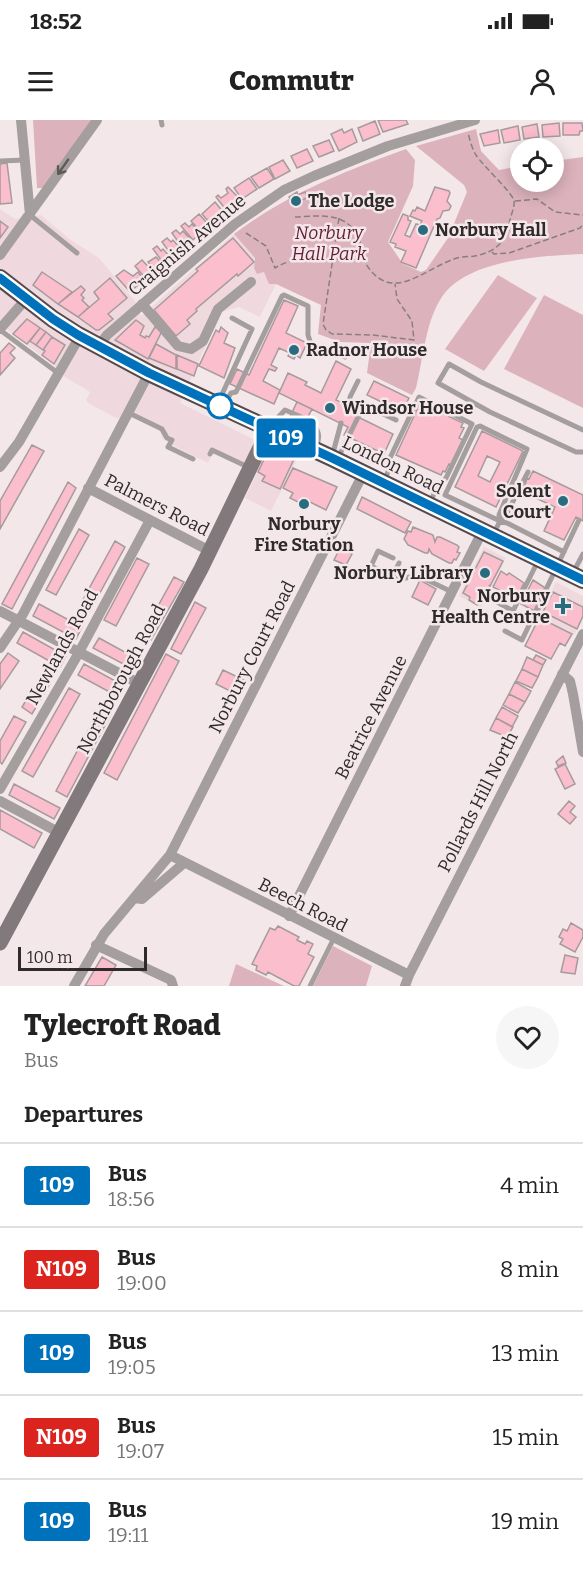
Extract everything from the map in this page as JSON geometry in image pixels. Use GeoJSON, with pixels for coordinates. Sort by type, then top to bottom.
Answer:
{"type":"FeatureCollection","features":[{"type":"Feature","properties":{"kind":"highway","name":"London Road"},"geometry":{"type":"LineString","coordinates":[[0,278],[26,299],[98,347],[429,505],[491,530],[538,560],[569,569]]}},
{"type":"Feature","properties":{"kind":"street"},"geometry":{"type":"LineString","coordinates":[[21,120],[30,215]]}},
{"type":"Feature","properties":{"kind":"street"},"geometry":{"type":"LineString","coordinates":[[0,255],[97,120]]}},
{"type":"Feature","properties":{"kind":"street","name":"Craignish Avenue"},"geometry":{"type":"LineString","coordinates":[[98,347],[107,334],[235,224],[284,190],[388,146],[475,120]]}},
{"type":"Feature","properties":{"kind":"street"},"geometry":{"type":"LineString","coordinates":[[142,304],[178,346],[191,349],[203,341],[218,309],[251,282]]}},
{"type":"Feature","properties":{"kind":"street"},"geometry":{"type":"LineString","coordinates":[[0,330],[26,299]]}},
{"type":"Feature","properties":{"kind":"street"},"geometry":{"type":"LineString","coordinates":[[0,467],[19,442],[80,336]]}},
{"type":"Feature","properties":{"kind":"street"},"geometry":{"type":"LineString","coordinates":[[0,648],[19,620],[149,373]]}},
{"type":"Feature","properties":{"kind":"street","name":"Northborough Road"},"geometry":{"type":"LineString","coordinates":[[0,943],[210,551],[269,429]]}},
{"type":"Feature","properties":{"kind":"street","name":"Norbury Court Road"},"geometry":{"type":"LineString","coordinates":[[74,986],[96,945],[171,855],[363,474]]}},
{"type":"Feature","properties":{"kind":"street","name":"Palmers Road"},"geometry":{"type":"LineString","coordinates":[[88,488],[210,551]]}},
{"type":"Feature","properties":{"kind":"street","name":"Newlands Road"},"geometry":{"type":"LineString","coordinates":[[0,789],[80,652],[150,520]]}},
{"type":"Feature","properties":{"kind":"street","name":"Beatrice Avenue"},"geometry":{"type":"LineString","coordinates":[[289,916],[452,592],[491,530]]}},
{"type":"Feature","properties":{"kind":"street"},"geometry":{"type":"LineString","coordinates":[[0,611],[140,684]]}},
{"type":"Feature","properties":{"kind":"street","name":"Pollards Hill North"},"geometry":{"type":"LineString","coordinates":[[407,980],[583,634]]}},
{"type":"Feature","properties":{"kind":"street"},"geometry":{"type":"LineString","coordinates":[[562,674],[572,687],[583,752]]}},
{"type":"Feature","properties":{"kind":"street"},"geometry":{"type":"LineString","coordinates":[[0,801],[60,833]]}},
{"type":"Feature","properties":{"kind":"street"},"geometry":{"type":"LineString","coordinates":[[171,855],[184,863]]}},
{"type":"Feature","properties":{"kind":"street","name":"Norbury Court Road"},"geometry":{"type":"LineString","coordinates":[[134,898],[142,899],[184,863]]}},
{"type":"Feature","properties":{"kind":"street","name":"Beech Road"},"geometry":{"type":"LineString","coordinates":[[184,863],[334,938],[407,980]]}},
{"type":"Feature","properties":{"kind":"street"},"geometry":{"type":"LineString","coordinates":[[96,945],[171,980],[173,986]]}},
{"type":"Feature","properties":{"kind":"lane"},"geometry":{"type":"LineString","coordinates":[[0,161],[25,160]]}},
{"type":"Feature","properties":{"kind":"lane"},"geometry":{"type":"LineString","coordinates":[[30,215],[77,253]]}},
{"type":"Feature","properties":{"kind":"lane"},"geometry":{"type":"LineString","coordinates":[[220,406],[231,393],[236,392],[284,295],[308,306],[308,335],[311,344],[345,357]]}},
{"type":"Feature","properties":{"kind":"lane"},"geometry":{"type":"LineString","coordinates":[[220,406],[252,329],[232,318]]}},
{"type":"Feature","properties":{"kind":"lane"},"geometry":{"type":"LineString","coordinates":[[0,330],[58,373]]}},
{"type":"Feature","properties":{"kind":"lane"},"geometry":{"type":"LineString","coordinates":[[583,430],[448,364],[438,383],[490,412],[576,452],[583,452],[583,446]]}},
{"type":"Feature","properties":{"kind":"lane"},"geometry":{"type":"LineString","coordinates":[[349,406],[350,397],[358,381]]}},
{"type":"Feature","properties":{"kind":"lane"},"geometry":{"type":"LineString","coordinates":[[383,483],[390,467],[389,460],[392,451],[419,398],[472,424],[446,478],[436,489],[429,505]]}},
{"type":"Feature","properties":{"kind":"lane"},"geometry":{"type":"LineString","coordinates":[[334,459],[364,405],[396,420]]}},
{"type":"Feature","properties":{"kind":"lane"},"geometry":{"type":"LineString","coordinates":[[269,429],[274,420],[285,410],[312,422],[319,437],[315,450]]}},
{"type":"Feature","properties":{"kind":"lane"},"geometry":{"type":"LineString","coordinates":[[129,413],[162,429],[167,438],[172,440],[168,447],[193,459]]}},
{"type":"Feature","properties":{"kind":"lane"},"geometry":{"type":"LineString","coordinates":[[334,459],[341,423]]}},
{"type":"Feature","properties":{"kind":"lane"},"geometry":{"type":"LineString","coordinates":[[491,530],[527,449],[480,426],[477,427],[445,495],[491,530],[569,569]]}},
{"type":"Feature","properties":{"kind":"lane"},"geometry":{"type":"LineString","coordinates":[[210,454],[212,450],[250,468]]}},
{"type":"Feature","properties":{"kind":"lane"},"geometry":{"type":"LineString","coordinates":[[491,530],[507,513],[528,472]]}},
{"type":"Feature","properties":{"kind":"lane"},"geometry":{"type":"LineString","coordinates":[[569,569],[579,520]]}},
{"type":"Feature","properties":{"kind":"lane"},"geometry":{"type":"LineString","coordinates":[[393,558],[378,551],[371,566],[398,580],[417,574],[452,592]]}},
{"type":"Feature","properties":{"kind":"lane"},"geometry":{"type":"LineString","coordinates":[[505,631],[522,640],[569,569],[583,554]]}},
{"type":"Feature","properties":{"kind":"lane"},"geometry":{"type":"LineString","coordinates":[[490,598],[513,611],[538,560]]}},
{"type":"Feature","properties":{"kind":"lane"},"geometry":{"type":"LineString","coordinates":[[392,577],[399,563]]}},
{"type":"Feature","properties":{"kind":"lane"},"geometry":{"type":"LineString","coordinates":[[310,986],[334,938]]}},
{"type":"Feature","properties":{"kind":"path"},"geometry":{"type":"LineString","coordinates":[[295,217],[330,215],[339,218],[351,227],[358,237],[363,259],[370,273],[376,278],[395,283],[425,275],[458,258],[491,251],[502,243],[507,234],[514,201],[510,193],[476,154],[466,129]]}},
{"type":"Feature","properties":{"kind":"path"},"geometry":{"type":"LineString","coordinates":[[514,201],[537,199],[555,212],[583,215]]}},
{"type":"Feature","properties":{"kind":"path"},"geometry":{"type":"LineString","coordinates":[[339,218],[323,324],[326,330],[332,334],[374,335],[414,340],[412,321],[397,299],[395,283]]}},
{"type":"Feature","properties":{"kind":"path"},"geometry":{"type":"LineString","coordinates":[[491,251],[494,254],[509,253],[580,228],[583,224]]}},
{"type":"Feature","properties":{"kind":"path"},"geometry":{"type":"LineString","coordinates":[[246,233],[266,246],[275,268],[295,259],[332,258],[345,261],[363,259]]}},
{"type":"Feature","properties":{"kind":"shaded area"},"geometry":{"type":"Polygon","coordinates":[[[0,209],[15,219],[41,215],[71,240],[99,258],[135,301],[141,316],[234,234],[255,258],[254,267],[257,274],[264,272],[276,284],[260,317],[239,307],[221,312],[180,403],[253,439],[298,457],[271,511],[245,498],[257,473],[213,453],[208,463],[174,446],[162,438],[160,431],[137,418],[116,418],[88,403],[86,400],[90,392],[65,377],[54,365],[12,334],[0,322],[0,209]]]}},
{"type":"Feature","properties":{"kind":"shaded area","name":"Norbury Library"},"geometry":{"type":"Polygon","coordinates":[[[484,547],[506,558],[481,608],[459,596],[484,547]]]}},
{"type":"Feature","properties":{"kind":"shaded area","name":"Norbury Health Centre"},"geometry":{"type":"Polygon","coordinates":[[[556,582],[583,596],[583,617],[574,635],[539,617],[556,582]]]}},
{"type":"Feature","properties":{"kind":"green space"},"geometry":{"type":"Polygon","coordinates":[[[33,120],[91,120],[45,188],[37,188],[33,120]]]}},
{"type":"Feature","properties":{"kind":"green space","name":"Norbury Hall Park"},"geometry":{"type":"Polygon","coordinates":[[[476,129],[481,151],[499,170],[510,168],[510,192],[564,192],[564,160],[583,157],[583,254],[505,262],[467,276],[451,286],[440,300],[431,320],[416,388],[412,395],[367,373],[371,343],[340,342],[318,334],[321,305],[276,284],[269,284],[264,272],[257,274],[254,268],[255,258],[234,234],[296,195],[360,166],[406,149],[415,160],[413,186],[388,242],[403,264],[421,272],[426,270],[448,238],[467,192],[464,185],[416,146],[476,129]]]}},
{"type":"Feature","properties":{"kind":"green space"},"geometry":{"type":"Polygon","coordinates":[[[498,275],[537,298],[484,371],[445,349],[498,275]]]}},
{"type":"Feature","properties":{"kind":"green space"},"geometry":{"type":"Polygon","coordinates":[[[544,295],[583,315],[583,408],[504,369],[544,295]]]}},
{"type":"Feature","properties":{"kind":"green space"},"geometry":{"type":"Polygon","coordinates":[[[333,946],[372,966],[366,986],[313,986],[333,946]]]}},
{"type":"Feature","properties":{"kind":"green space"},"geometry":{"type":"Polygon","coordinates":[[[236,964],[284,986],[229,986],[236,964]]]}},
{"type":"Feature","properties":{"kind":"building"},"geometry":{"type":"Polygon","coordinates":[[[378,120],[406,120],[408,124],[383,132],[378,120]]]}},
{"type":"Feature","properties":{"kind":"building"},"geometry":{"type":"Polygon","coordinates":[[[375,121],[380,134],[363,141],[358,128],[375,121]]]}},
{"type":"Feature","properties":{"kind":"building"},"geometry":{"type":"Polygon","coordinates":[[[559,123],[560,136],[543,137],[542,125],[559,123]]]}},
{"type":"Feature","properties":{"kind":"building"},"geometry":{"type":"Polygon","coordinates":[[[563,123],[582,123],[583,131],[580,131],[579,135],[563,135],[563,123]]]}},
{"type":"Feature","properties":{"kind":"building"},"geometry":{"type":"Polygon","coordinates":[[[537,124],[539,137],[524,138],[522,127],[537,124]]]}},
{"type":"Feature","properties":{"kind":"building"},"geometry":{"type":"Polygon","coordinates":[[[518,126],[520,138],[510,138],[510,142],[504,143],[501,130],[518,126]]]}},
{"type":"Feature","properties":{"kind":"building"},"geometry":{"type":"Polygon","coordinates":[[[342,129],[344,133],[352,129],[357,142],[339,151],[331,134],[342,129]]]}},
{"type":"Feature","properties":{"kind":"building"},"geometry":{"type":"Polygon","coordinates":[[[498,130],[500,143],[484,146],[480,134],[498,130]]]}},
{"type":"Feature","properties":{"kind":"building"},"geometry":{"type":"Polygon","coordinates":[[[329,140],[334,151],[319,157],[313,146],[329,140]]]}},
{"type":"Feature","properties":{"kind":"building"},"geometry":{"type":"Polygon","coordinates":[[[307,149],[313,161],[297,168],[291,156],[307,149]]]}},
{"type":"Feature","properties":{"kind":"building"},"geometry":{"type":"Polygon","coordinates":[[[283,160],[290,171],[275,179],[269,167],[283,160]]]}},
{"type":"Feature","properties":{"kind":"building"},"geometry":{"type":"Polygon","coordinates":[[[7,163],[12,203],[0,204],[0,164],[7,163]]]}},
{"type":"Feature","properties":{"kind":"building"},"geometry":{"type":"Polygon","coordinates":[[[267,168],[274,179],[259,188],[251,177],[267,168]]]}},
{"type":"Feature","properties":{"kind":"building"},"geometry":{"type":"Polygon","coordinates":[[[249,178],[257,189],[242,199],[234,188],[249,178]]]}},
{"type":"Feature","properties":{"kind":"building"},"geometry":{"type":"Polygon","coordinates":[[[228,187],[240,199],[226,210],[216,197],[218,195],[221,198],[228,193],[226,189],[228,187]]]}},
{"type":"Feature","properties":{"kind":"building","name":"Norbury Hall"},"geometry":{"type":"Polygon","coordinates":[[[435,187],[449,191],[447,201],[451,206],[437,219],[416,268],[401,262],[406,251],[395,247],[396,244],[390,242],[403,214],[411,221],[405,235],[410,237],[416,224],[420,225],[422,221],[410,216],[417,207],[425,211],[435,187]]]}},
{"type":"Feature","properties":{"kind":"building","name":"The Lodge"},"geometry":{"type":"Polygon","coordinates":[[[297,192],[298,195],[305,192],[308,197],[293,205],[289,197],[297,192]]]}},
{"type":"Feature","properties":{"kind":"building"},"geometry":{"type":"Polygon","coordinates":[[[215,202],[224,213],[211,224],[202,214],[215,202]]]}},
{"type":"Feature","properties":{"kind":"building"},"geometry":{"type":"Polygon","coordinates":[[[199,214],[209,225],[201,232],[191,221],[199,214]]]}},
{"type":"Feature","properties":{"kind":"building"},"geometry":{"type":"Polygon","coordinates":[[[0,221],[8,227],[0,238],[0,221]]]}},
{"type":"Feature","properties":{"kind":"building"},"geometry":{"type":"Polygon","coordinates":[[[185,223],[189,227],[192,224],[200,233],[193,240],[181,226],[185,223]]]}},
{"type":"Feature","properties":{"kind":"building"},"geometry":{"type":"Polygon","coordinates":[[[176,230],[180,234],[183,231],[192,241],[183,249],[172,233],[176,230]]]}},
{"type":"Feature","properties":{"kind":"building"},"geometry":{"type":"Polygon","coordinates":[[[167,238],[171,242],[173,240],[182,250],[173,257],[162,242],[167,238]]]}},
{"type":"Feature","properties":{"kind":"building"},"geometry":{"type":"Polygon","coordinates":[[[233,238],[254,262],[196,309],[197,311],[187,320],[190,324],[176,336],[154,310],[198,271],[196,269],[233,238]]]}},
{"type":"Feature","properties":{"kind":"building"},"geometry":{"type":"Polygon","coordinates":[[[157,246],[171,258],[164,264],[153,249],[157,246]]]}},
{"type":"Feature","properties":{"kind":"building"},"geometry":{"type":"Polygon","coordinates":[[[156,257],[163,265],[155,272],[148,262],[156,257]]]}},
{"type":"Feature","properties":{"kind":"building"},"geometry":{"type":"Polygon","coordinates":[[[142,260],[154,273],[146,279],[135,266],[142,260]]]}},
{"type":"Feature","properties":{"kind":"building"},"geometry":{"type":"Polygon","coordinates":[[[124,270],[133,276],[138,272],[144,280],[130,292],[116,276],[124,270]]]}},
{"type":"Feature","properties":{"kind":"building"},"geometry":{"type":"Polygon","coordinates":[[[42,272],[72,292],[58,304],[33,285],[42,272]]]}},
{"type":"Feature","properties":{"kind":"building"},"geometry":{"type":"Polygon","coordinates":[[[110,278],[127,298],[108,314],[113,319],[96,330],[78,317],[99,299],[94,292],[110,278]]]}},
{"type":"Feature","properties":{"kind":"building"},"geometry":{"type":"Polygon","coordinates":[[[81,286],[85,290],[81,295],[84,298],[82,300],[89,307],[78,317],[58,304],[81,286]]]}},
{"type":"Feature","properties":{"kind":"building","name":"Radnor House"},"geometry":{"type":"Polygon","coordinates":[[[284,300],[298,306],[286,333],[307,343],[300,358],[296,355],[294,359],[288,356],[290,353],[279,348],[271,365],[277,368],[275,371],[269,369],[263,381],[280,390],[274,404],[230,384],[237,369],[249,375],[284,300]]]}},
{"type":"Feature","properties":{"kind":"building"},"geometry":{"type":"Polygon","coordinates":[[[27,319],[40,328],[27,344],[13,334],[27,319]]]}},
{"type":"Feature","properties":{"kind":"building"},"geometry":{"type":"Polygon","coordinates":[[[136,320],[144,326],[140,335],[145,338],[149,337],[155,327],[162,331],[148,359],[115,340],[136,320]]]}},
{"type":"Feature","properties":{"kind":"building"},"geometry":{"type":"Polygon","coordinates":[[[221,327],[228,333],[224,343],[235,348],[224,378],[199,366],[216,330],[219,332],[221,327]]]}},
{"type":"Feature","properties":{"kind":"building"},"geometry":{"type":"Polygon","coordinates":[[[40,328],[46,332],[36,345],[30,341],[40,328]]]}},
{"type":"Feature","properties":{"kind":"building"},"geometry":{"type":"Polygon","coordinates":[[[46,332],[52,337],[43,350],[36,345],[46,332]]]}},
{"type":"Feature","properties":{"kind":"building"},"geometry":{"type":"Polygon","coordinates":[[[52,337],[65,345],[54,364],[42,355],[52,337]]]}},
{"type":"Feature","properties":{"kind":"building"},"geometry":{"type":"Polygon","coordinates":[[[9,343],[15,348],[10,353],[15,358],[0,375],[0,353],[9,343]]]}},
{"type":"Feature","properties":{"kind":"building"},"geometry":{"type":"Polygon","coordinates":[[[156,344],[176,355],[176,369],[149,358],[156,344]]]}},
{"type":"Feature","properties":{"kind":"building"},"geometry":{"type":"Polygon","coordinates":[[[177,355],[198,364],[194,376],[177,369],[177,355]]]}},
{"type":"Feature","properties":{"kind":"building","name":"Windsor House"},"geometry":{"type":"Polygon","coordinates":[[[336,361],[351,369],[336,400],[356,409],[354,415],[393,434],[384,454],[344,435],[348,427],[279,393],[288,373],[307,382],[305,385],[321,393],[336,361]]]}},
{"type":"Feature","properties":{"kind":"building"},"geometry":{"type":"Polygon","coordinates":[[[374,381],[409,398],[402,412],[367,395],[374,381]]]}},
{"type":"Feature","properties":{"kind":"building"},"geometry":{"type":"Polygon","coordinates":[[[297,402],[312,409],[302,428],[288,421],[297,402]]]}},
{"type":"Feature","properties":{"kind":"building"},"geometry":{"type":"Polygon","coordinates":[[[420,403],[463,423],[461,427],[464,428],[459,438],[463,440],[451,465],[449,464],[441,475],[396,455],[420,403]]]}},
{"type":"Feature","properties":{"kind":"building"},"geometry":{"type":"Polygon","coordinates":[[[482,431],[523,451],[496,507],[455,487],[482,431]],[[487,456],[478,476],[490,482],[500,462],[487,456]]]}},
{"type":"Feature","properties":{"kind":"building"},"geometry":{"type":"Polygon","coordinates":[[[32,445],[44,451],[0,529],[0,501],[32,445]]]}},
{"type":"Feature","properties":{"kind":"building"},"geometry":{"type":"Polygon","coordinates":[[[270,447],[294,459],[280,489],[262,481],[265,476],[258,472],[270,447]]]}},
{"type":"Feature","properties":{"kind":"building","name":"Norbury Fire Station"},"geometry":{"type":"Polygon","coordinates":[[[293,468],[337,487],[326,510],[308,501],[306,506],[290,498],[293,493],[283,488],[293,468]]]}},
{"type":"Feature","properties":{"kind":"building","name":"Solent Court"},"geometry":{"type":"Polygon","coordinates":[[[533,471],[583,495],[583,521],[576,517],[564,540],[544,531],[555,507],[523,492],[527,478],[529,479],[533,471]]]}},
{"type":"Feature","properties":{"kind":"building"},"geometry":{"type":"Polygon","coordinates":[[[68,482],[76,488],[12,609],[2,604],[68,482]]]}},
{"type":"Feature","properties":{"kind":"building"},"geometry":{"type":"Polygon","coordinates":[[[362,497],[411,522],[405,533],[357,509],[362,497]]]}},
{"type":"Feature","properties":{"kind":"building"},"geometry":{"type":"Polygon","coordinates":[[[413,527],[433,535],[435,542],[437,537],[440,537],[457,545],[459,547],[457,552],[460,553],[456,560],[449,563],[432,554],[429,549],[428,553],[425,553],[408,545],[404,539],[413,527]]]}},
{"type":"Feature","properties":{"kind":"building"},"geometry":{"type":"Polygon","coordinates":[[[79,529],[89,535],[56,595],[46,590],[79,529]]]}},
{"type":"Feature","properties":{"kind":"building"},"geometry":{"type":"Polygon","coordinates":[[[115,541],[125,547],[90,611],[80,605],[115,541]]]}},
{"type":"Feature","properties":{"kind":"building"},"geometry":{"type":"Polygon","coordinates":[[[340,548],[352,554],[346,565],[334,560],[340,548]]]}},
{"type":"Feature","properties":{"kind":"building","name":"Norbury Library"},"geometry":{"type":"Polygon","coordinates":[[[484,552],[503,561],[482,603],[479,602],[477,605],[463,593],[484,552]]]}},
{"type":"Feature","properties":{"kind":"building"},"geometry":{"type":"Polygon","coordinates":[[[137,558],[149,564],[116,626],[104,620],[137,558]]]}},
{"type":"Feature","properties":{"kind":"building"},"geometry":{"type":"Polygon","coordinates":[[[501,571],[507,575],[509,573],[524,583],[516,599],[493,587],[501,571]]]}},
{"type":"Feature","properties":{"kind":"building"},"geometry":{"type":"Polygon","coordinates":[[[174,577],[184,582],[151,640],[142,635],[174,577]]]}},
{"type":"Feature","properties":{"kind":"building"},"geometry":{"type":"Polygon","coordinates":[[[420,580],[436,589],[428,605],[412,597],[420,580]]]}},
{"type":"Feature","properties":{"kind":"building"},"geometry":{"type":"Polygon","coordinates":[[[533,580],[550,591],[538,613],[521,604],[533,580]]]}},
{"type":"Feature","properties":{"kind":"building"},"geometry":{"type":"Polygon","coordinates":[[[553,592],[583,607],[583,616],[577,629],[543,612],[553,592]]]}},
{"type":"Feature","properties":{"kind":"building"},"geometry":{"type":"Polygon","coordinates":[[[195,602],[206,608],[181,654],[171,649],[195,602]]]}},
{"type":"Feature","properties":{"kind":"building"},"geometry":{"type":"Polygon","coordinates":[[[39,604],[82,627],[76,639],[33,616],[39,604]]]}},
{"type":"Feature","properties":{"kind":"building"},"geometry":{"type":"Polygon","coordinates":[[[542,619],[572,634],[565,646],[560,643],[551,659],[525,646],[538,620],[540,622],[542,619]]]}},
{"type":"Feature","properties":{"kind":"building"},"geometry":{"type":"Polygon","coordinates":[[[23,632],[66,656],[60,667],[17,643],[23,632]]]}},
{"type":"Feature","properties":{"kind":"building"},"geometry":{"type":"Polygon","coordinates":[[[99,638],[134,657],[129,667],[93,648],[99,638]]]}},
{"type":"Feature","properties":{"kind":"building"},"geometry":{"type":"Polygon","coordinates":[[[8,653],[19,661],[0,689],[0,664],[8,653]]]}},
{"type":"Feature","properties":{"kind":"building"},"geometry":{"type":"Polygon","coordinates":[[[166,654],[179,661],[117,780],[104,773],[166,654]]]}},
{"type":"Feature","properties":{"kind":"building"},"geometry":{"type":"Polygon","coordinates":[[[536,655],[546,660],[543,665],[533,660],[536,655]]]}},
{"type":"Feature","properties":{"kind":"building"},"geometry":{"type":"Polygon","coordinates":[[[527,657],[543,665],[538,677],[522,669],[527,657]]]}},
{"type":"Feature","properties":{"kind":"building"},"geometry":{"type":"Polygon","coordinates":[[[84,664],[121,684],[115,695],[78,675],[84,664]]]}},
{"type":"Feature","properties":{"kind":"building"},"geometry":{"type":"Polygon","coordinates":[[[522,669],[538,677],[532,688],[516,681],[522,669]]]}},
{"type":"Feature","properties":{"kind":"building"},"geometry":{"type":"Polygon","coordinates":[[[223,670],[246,681],[238,695],[216,684],[223,670]]]}},
{"type":"Feature","properties":{"kind":"building"},"geometry":{"type":"Polygon","coordinates":[[[41,676],[51,682],[32,714],[22,707],[41,676]]]}},
{"type":"Feature","properties":{"kind":"building"},"geometry":{"type":"Polygon","coordinates":[[[515,682],[531,691],[525,702],[509,694],[515,682]]]}},
{"type":"Feature","properties":{"kind":"building"},"geometry":{"type":"Polygon","coordinates":[[[69,688],[80,694],[33,777],[22,771],[69,688]]]}},
{"type":"Feature","properties":{"kind":"building"},"geometry":{"type":"Polygon","coordinates":[[[509,694],[525,702],[518,713],[503,705],[509,694]]]}},
{"type":"Feature","properties":{"kind":"building"},"geometry":{"type":"Polygon","coordinates":[[[502,707],[518,716],[512,727],[496,718],[502,707]]]}},
{"type":"Feature","properties":{"kind":"building"},"geometry":{"type":"Polygon","coordinates":[[[100,708],[111,714],[67,797],[56,791],[100,708]]]}},
{"type":"Feature","properties":{"kind":"building"},"geometry":{"type":"Polygon","coordinates":[[[14,716],[26,722],[2,764],[0,762],[0,741],[14,716]]]}},
{"type":"Feature","properties":{"kind":"building"},"geometry":{"type":"Polygon","coordinates":[[[496,718],[513,727],[507,737],[490,730],[496,718]]]}},
{"type":"Feature","properties":{"kind":"building"},"geometry":{"type":"Polygon","coordinates":[[[563,756],[566,763],[558,766],[556,762],[563,756]]]}},
{"type":"Feature","properties":{"kind":"building"},"geometry":{"type":"Polygon","coordinates":[[[565,764],[575,784],[565,789],[555,769],[565,764]]]}},
{"type":"Feature","properties":{"kind":"building"},"geometry":{"type":"Polygon","coordinates":[[[14,784],[60,808],[54,819],[9,795],[14,784]]]}},
{"type":"Feature","properties":{"kind":"building"},"geometry":{"type":"Polygon","coordinates":[[[569,801],[575,806],[570,812],[576,817],[570,824],[558,814],[569,801]]]}},
{"type":"Feature","properties":{"kind":"building"},"geometry":{"type":"Polygon","coordinates":[[[0,810],[42,833],[34,848],[0,829],[0,810]]]}},
{"type":"Feature","properties":{"kind":"building"},"geometry":{"type":"Polygon","coordinates":[[[571,923],[583,930],[583,937],[575,952],[560,944],[563,939],[559,937],[563,929],[567,931],[571,923]]]}},
{"type":"Feature","properties":{"kind":"building"},"geometry":{"type":"Polygon","coordinates":[[[278,926],[299,937],[297,940],[305,944],[307,941],[313,944],[308,954],[314,957],[299,986],[294,986],[268,972],[266,975],[256,970],[257,966],[252,964],[270,928],[275,930],[278,926]]]}},
{"type":"Feature","properties":{"kind":"building"},"geometry":{"type":"Polygon","coordinates":[[[565,955],[578,958],[575,974],[561,972],[565,955]]]}},
{"type":"Feature","properties":{"kind":"building"},"geometry":{"type":"Polygon","coordinates":[[[102,957],[116,965],[104,986],[85,986],[102,957]]]}},
{"type":"Feature","properties":{"kind":"bus line","name":"109"},"geometry":{"type":"LineString","coordinates":[[0,278],[53,319],[98,347],[583,580]]}},
{"type":"Feature","properties":{"kind":"place","name":"The Lodge"},"geometry":{"type":"Point","coordinates":[296,201]}},
{"type":"Feature","properties":{"kind":"place","name":"Norbury Hall"},"geometry":{"type":"Point","coordinates":[423,230]}},
{"type":"Feature","properties":{"kind":"place","name":"Radnor House"},"geometry":{"type":"Point","coordinates":[294,350]}},
{"type":"Feature","properties":{"kind":"place","name":"Windsor House"},"geometry":{"type":"Point","coordinates":[330,408]}},
{"type":"Feature","properties":{"kind":"place","name":"Solent Court"},"geometry":{"type":"Point","coordinates":[563,501]}},
{"type":"Feature","properties":{"kind":"place","name":"Norbury Fire Station"},"geometry":{"type":"Point","coordinates":[304,504]}},
{"type":"Feature","properties":{"kind":"place","name":"Norbury Library"},"geometry":{"type":"Point","coordinates":[485,573]}},
{"type":"Feature","properties":{"kind":"place","name":"Norbury Health Centre"},"geometry":{"type":"Point","coordinates":[563,606]}}]}
